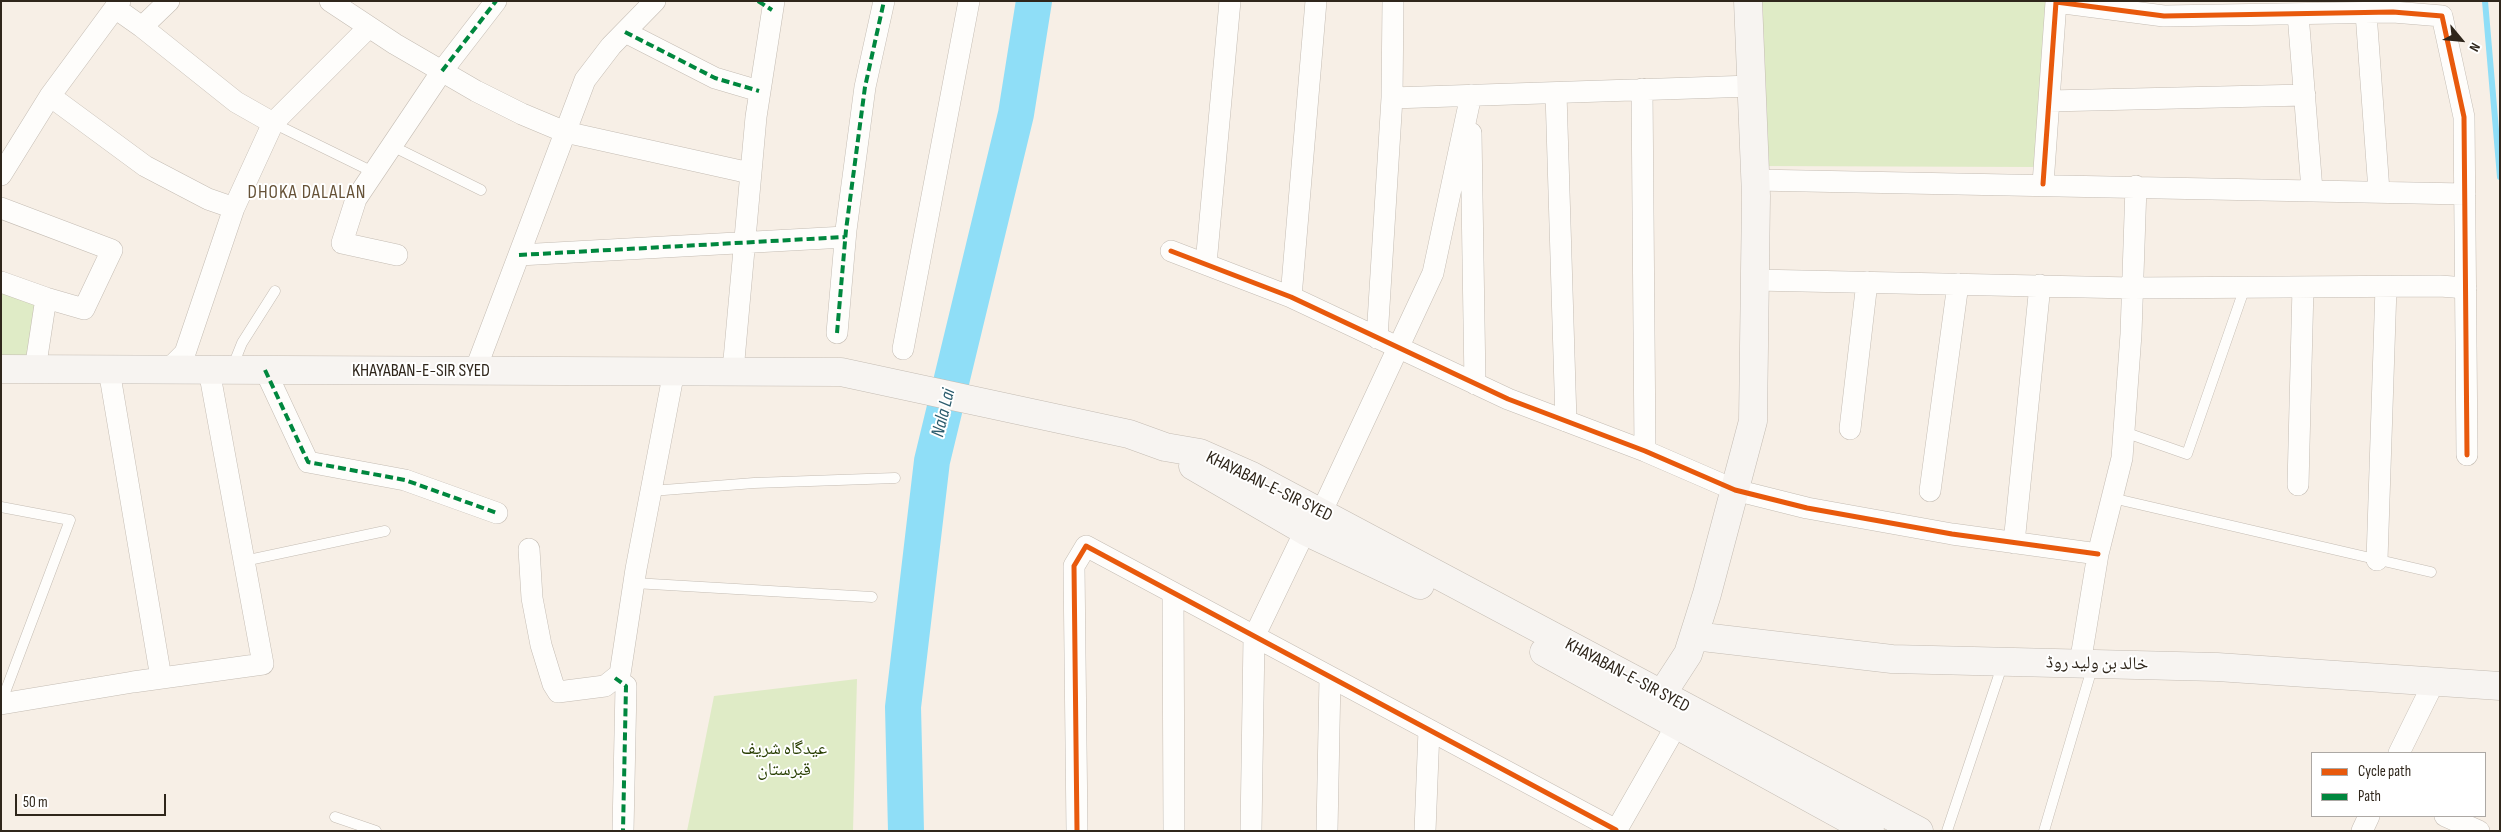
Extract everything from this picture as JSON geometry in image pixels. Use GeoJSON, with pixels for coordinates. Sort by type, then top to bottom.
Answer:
{"type":"FeatureCollection","features":[{"type":"Feature","properties":{"kind":"main road"},"geometry":{"type":"LineString","coordinates":[[1662,694],[1688,654],[1694,636],[1753,421],[1755,180],[1748,1]]}},
{"type":"Feature","properties":{"kind":"main road","name":"KHAYABAN-E-SIR SYED"},"geometry":{"type":"LineString","coordinates":[[1,370],[841,372],[1129,434],[1165,447],[1200,453],[1252,476],[1313,522],[1676,726],[1870,831]]}},
{"type":"Feature","properties":{"kind":"main road","name":"KHAYABAN-E-SIR SYED"},"geometry":{"type":"LineString","coordinates":[[1313,522],[1662,694],[1919,831]]}},
{"type":"Feature","properties":{"kind":"main road","name":"خالد بن ولید روڈ"},"geometry":{"type":"LineString","coordinates":[[1694,636],[1892,659],[2217,667],[2500,686]]}},
{"type":"Feature","properties":{"kind":"street"},"geometry":{"type":"LineString","coordinates":[[142,27],[169,1]]}},
{"type":"Feature","properties":{"kind":"street"},"geometry":{"type":"LineString","coordinates":[[330,1],[442,71],[522,114],[565,132],[750,173]]}},
{"type":"Feature","properties":{"kind":"street"},"geometry":{"type":"LineString","coordinates":[[398,255],[342,243],[356,198],[442,71],[496,1]]}},
{"type":"Feature","properties":{"kind":"street"},"geometry":{"type":"LineString","coordinates":[[475,371],[585,80],[611,46],[655,1]]}},
{"type":"Feature","properties":{"kind":"street"},"geometry":{"type":"LineString","coordinates":[[837,333],[846,237],[865,87],[884,1]]}},
{"type":"Feature","properties":{"kind":"street"},"geometry":{"type":"LineString","coordinates":[[903,349],[970,1]]}},
{"type":"Feature","properties":{"kind":"street"},"geometry":{"type":"LineString","coordinates":[[1206,264],[1230,1]]}},
{"type":"Feature","properties":{"kind":"street"},"geometry":{"type":"LineString","coordinates":[[1291,297],[1316,1]]}},
{"type":"Feature","properties":{"kind":"street"},"geometry":{"type":"LineString","coordinates":[[1377,338],[1392,98],[1393,1]]}},
{"type":"Feature","properties":{"kind":"street"},"geometry":{"type":"LineString","coordinates":[[2043,184],[2056,2],[2164,16],[2298,14],[2327,7],[2366,13],[2442,16],[2464,117],[2467,455]]}},
{"type":"Feature","properties":{"kind":"street"},"geometry":{"type":"LineString","coordinates":[[733,371],[750,173],[768,4]]}},
{"type":"Feature","properties":{"kind":"street"},"geometry":{"type":"LineString","coordinates":[[1,175],[50,96],[117,5],[236,102],[273,124]]}},
{"type":"Feature","properties":{"kind":"street"},"geometry":{"type":"LineString","coordinates":[[2366,13],[2379,191]]}},
{"type":"Feature","properties":{"kind":"street"},"geometry":{"type":"LineString","coordinates":[[2298,14],[2312,190]]}},
{"type":"Feature","properties":{"kind":"street"},"geometry":{"type":"LineString","coordinates":[[168,370],[185,353],[234,208],[273,124],[369,27]]}},
{"type":"Feature","properties":{"kind":"street"},"geometry":{"type":"LineString","coordinates":[[625,32],[715,78],[759,91]]}},
{"type":"Feature","properties":{"kind":"street"},"geometry":{"type":"LineString","coordinates":[[1392,98],[1752,86]]}},
{"type":"Feature","properties":{"kind":"street"},"geometry":{"type":"LineString","coordinates":[[1642,90],[1645,451]]}},
{"type":"Feature","properties":{"kind":"street"},"geometry":{"type":"LineString","coordinates":[[1556,93],[1566,421]]}},
{"type":"Feature","properties":{"kind":"street"},"geometry":{"type":"LineString","coordinates":[[50,96],[145,166],[208,199],[234,208]]}},
{"type":"Feature","properties":{"kind":"street"},"geometry":{"type":"LineString","coordinates":[[1251,831],[1254,636],[1313,522],[1433,273],[1470,96]]}},
{"type":"Feature","properties":{"kind":"street"},"geometry":{"type":"LineString","coordinates":[[1470,96],[1475,384]]}},
{"type":"Feature","properties":{"kind":"street"},"geometry":{"type":"LineString","coordinates":[[2049,101],[2305,96]]}},
{"type":"Feature","properties":{"kind":"street"},"geometry":{"type":"LineString","coordinates":[[1755,180],[2043,184],[2465,194]]}},
{"type":"Feature","properties":{"kind":"street"},"geometry":{"type":"LineString","coordinates":[[2087,664],[2098,554],[2122,458],[2131,334],[2136,186]]}},
{"type":"Feature","properties":{"kind":"street"},"geometry":{"type":"LineString","coordinates":[[1,208],[112,250],[84,309],[1,282]]}},
{"type":"Feature","properties":{"kind":"street"},"geometry":{"type":"LineString","coordinates":[[519,255],[846,237]]}},
{"type":"Feature","properties":{"kind":"street"},"geometry":{"type":"LineString","coordinates":[[1171,251],[1291,297],[1475,384],[1645,451],[1735,490],[1807,508],[1952,534],[2098,554]]}},
{"type":"Feature","properties":{"kind":"street"},"geometry":{"type":"LineString","coordinates":[[1755,280],[2132,288],[2466,288]]}},
{"type":"Feature","properties":{"kind":"street"},"geometry":{"type":"LineString","coordinates":[[1850,429],[1867,282]]}},
{"type":"Feature","properties":{"kind":"street"},"geometry":{"type":"LineString","coordinates":[[1930,491],[1958,284]]}},
{"type":"Feature","properties":{"kind":"street"},"geometry":{"type":"LineString","coordinates":[[2014,542],[2040,286]]}},
{"type":"Feature","properties":{"kind":"street"},"geometry":{"type":"LineString","coordinates":[[2298,485],[2302,287]]}},
{"type":"Feature","properties":{"kind":"street"},"geometry":{"type":"LineString","coordinates":[[2377,560],[2386,287]]}},
{"type":"Feature","properties":{"kind":"street"},"geometry":{"type":"LineString","coordinates":[[34,370],[46,298]]}},
{"type":"Feature","properties":{"kind":"street"},"geometry":{"type":"LineString","coordinates":[[109,370],[160,678]]}},
{"type":"Feature","properties":{"kind":"street"},"geometry":{"type":"LineString","coordinates":[[1,704],[160,678],[263,664],[244,561],[220,370]]}},
{"type":"Feature","properties":{"kind":"street"},"geometry":{"type":"LineString","coordinates":[[265,370],[308,462],[405,480],[497,513]]}},
{"type":"Feature","properties":{"kind":"street"},"geometry":{"type":"LineString","coordinates":[[528,549],[532,598],[541,645],[553,684],[558,692],[605,686],[620,674],[634,584],[674,371]]}},
{"type":"Feature","properties":{"kind":"street"},"geometry":{"type":"LineString","coordinates":[[1077,831],[1074,566],[1086,546],[1616,830],[1676,726]]}},
{"type":"Feature","properties":{"kind":"street"},"geometry":{"type":"LineString","coordinates":[[1173,593],[1174,831]]}},
{"type":"Feature","properties":{"kind":"street"},"geometry":{"type":"LineString","coordinates":[[1327,831],[1330,677]]}},
{"type":"Feature","properties":{"kind":"street"},"geometry":{"type":"LineString","coordinates":[[615,678],[626,686],[623,831]]}},
{"type":"Feature","properties":{"kind":"street"},"geometry":{"type":"LineString","coordinates":[[2399,752],[2434,682]]}},
{"type":"Feature","properties":{"kind":"street"},"geometry":{"type":"LineString","coordinates":[[1424,831],[1429,730]]}},
{"type":"Feature","properties":{"kind":"street"},"geometry":{"type":"LineString","coordinates":[[2362,831],[2369,817]]}},
{"type":"Feature","properties":{"kind":"street"},"geometry":{"type":"LineString","coordinates":[[2447,817],[2479,831]]}},
{"type":"Feature","properties":{"kind":"lane"},"geometry":{"type":"LineString","coordinates":[[273,124],[373,172]]}},
{"type":"Feature","properties":{"kind":"lane"},"geometry":{"type":"LineString","coordinates":[[392,146],[481,190]]}},
{"type":"Feature","properties":{"kind":"lane"},"geometry":{"type":"LineString","coordinates":[[2124,432],[2187,454],[2245,287]]}},
{"type":"Feature","properties":{"kind":"lane"},"geometry":{"type":"LineString","coordinates":[[220,370],[242,343],[275,290]]}},
{"type":"Feature","properties":{"kind":"lane"},"geometry":{"type":"LineString","coordinates":[[651,491],[754,483],[895,478]]}},
{"type":"Feature","properties":{"kind":"lane"},"geometry":{"type":"LineString","coordinates":[[2112,498],[2431,572]]}},
{"type":"Feature","properties":{"kind":"lane"},"geometry":{"type":"LineString","coordinates":[[1,507],[70,520],[1,704]]}},
{"type":"Feature","properties":{"kind":"lane"},"geometry":{"type":"LineString","coordinates":[[244,561],[385,531]]}},
{"type":"Feature","properties":{"kind":"lane"},"geometry":{"type":"LineString","coordinates":[[634,584],[872,597]]}},
{"type":"Feature","properties":{"kind":"lane"},"geometry":{"type":"LineString","coordinates":[[1947,831],[2003,662]]}},
{"type":"Feature","properties":{"kind":"lane"},"geometry":{"type":"LineString","coordinates":[[2044,831],[2087,664]]}},
{"type":"Feature","properties":{"kind":"lane"},"geometry":{"type":"LineString","coordinates":[[335,816],[376,831]]}},
{"type":"Feature","properties":{"kind":"green space"},"geometry":{"type":"Polygon","coordinates":[[[1748,1],[2047,1],[2035,167],[1755,166],[1748,1]]]}},
{"type":"Feature","properties":{"kind":"green space"},"geometry":{"type":"Polygon","coordinates":[[[1,282],[46,298],[35,370],[1,369],[1,282]]]}},
{"type":"Feature","properties":{"kind":"green space","name":"عیدگاہ شریف قبرستان"},"geometry":{"type":"Polygon","coordinates":[[[857,679],[853,831],[687,831],[714,696],[857,679]]]}},
{"type":"Feature","properties":{"kind":"waterway","name":"Nala Lai"},"geometry":{"type":"LineString","coordinates":[[906,831],[903,707],[932,461],[1016,114],[1034,1]]}},
{"type":"Feature","properties":{"kind":"waterway"},"geometry":{"type":"LineString","coordinates":[[2485,1],[2500,177]]}},
{"type":"Feature","properties":{"kind":"marked path"},"geometry":{"type":"LineString","coordinates":[[442,71],[496,1]]}},
{"type":"Feature","properties":{"kind":"marked path"},"geometry":{"type":"LineString","coordinates":[[758,1],[772,10]]}},
{"type":"Feature","properties":{"kind":"marked path"},"geometry":{"type":"LineString","coordinates":[[837,333],[846,230],[865,87],[884,1]]}},
{"type":"Feature","properties":{"kind":"marked path"},"geometry":{"type":"LineString","coordinates":[[625,32],[715,78],[759,91]]}},
{"type":"Feature","properties":{"kind":"marked path"},"geometry":{"type":"LineString","coordinates":[[519,255],[845,237]]}},
{"type":"Feature","properties":{"kind":"marked path"},"geometry":{"type":"LineString","coordinates":[[265,370],[308,462],[405,480],[497,513]]}},
{"type":"Feature","properties":{"kind":"marked path"},"geometry":{"type":"LineString","coordinates":[[615,678],[626,686],[623,831]]}},
{"type":"Feature","properties":{"kind":"cycle path"},"geometry":{"type":"LineString","coordinates":[[2043,184],[2056,2],[2164,16],[2393,12],[2442,16],[2464,117],[2467,455]]}},
{"type":"Feature","properties":{"kind":"cycle path"},"geometry":{"type":"LineString","coordinates":[[1171,251],[1291,297],[1508,399],[1645,451],[1735,490],[1807,508],[1952,534],[2098,554]]}},
{"type":"Feature","properties":{"kind":"cycle path"},"geometry":{"type":"LineString","coordinates":[[1077,831],[1074,566],[1086,546],[1616,830]]}},
{"type":"Feature","properties":{"kind":"district","name":"DHOKA DALALAN"},"geometry":{"type":"Point","coordinates":[307,193]}}]}
